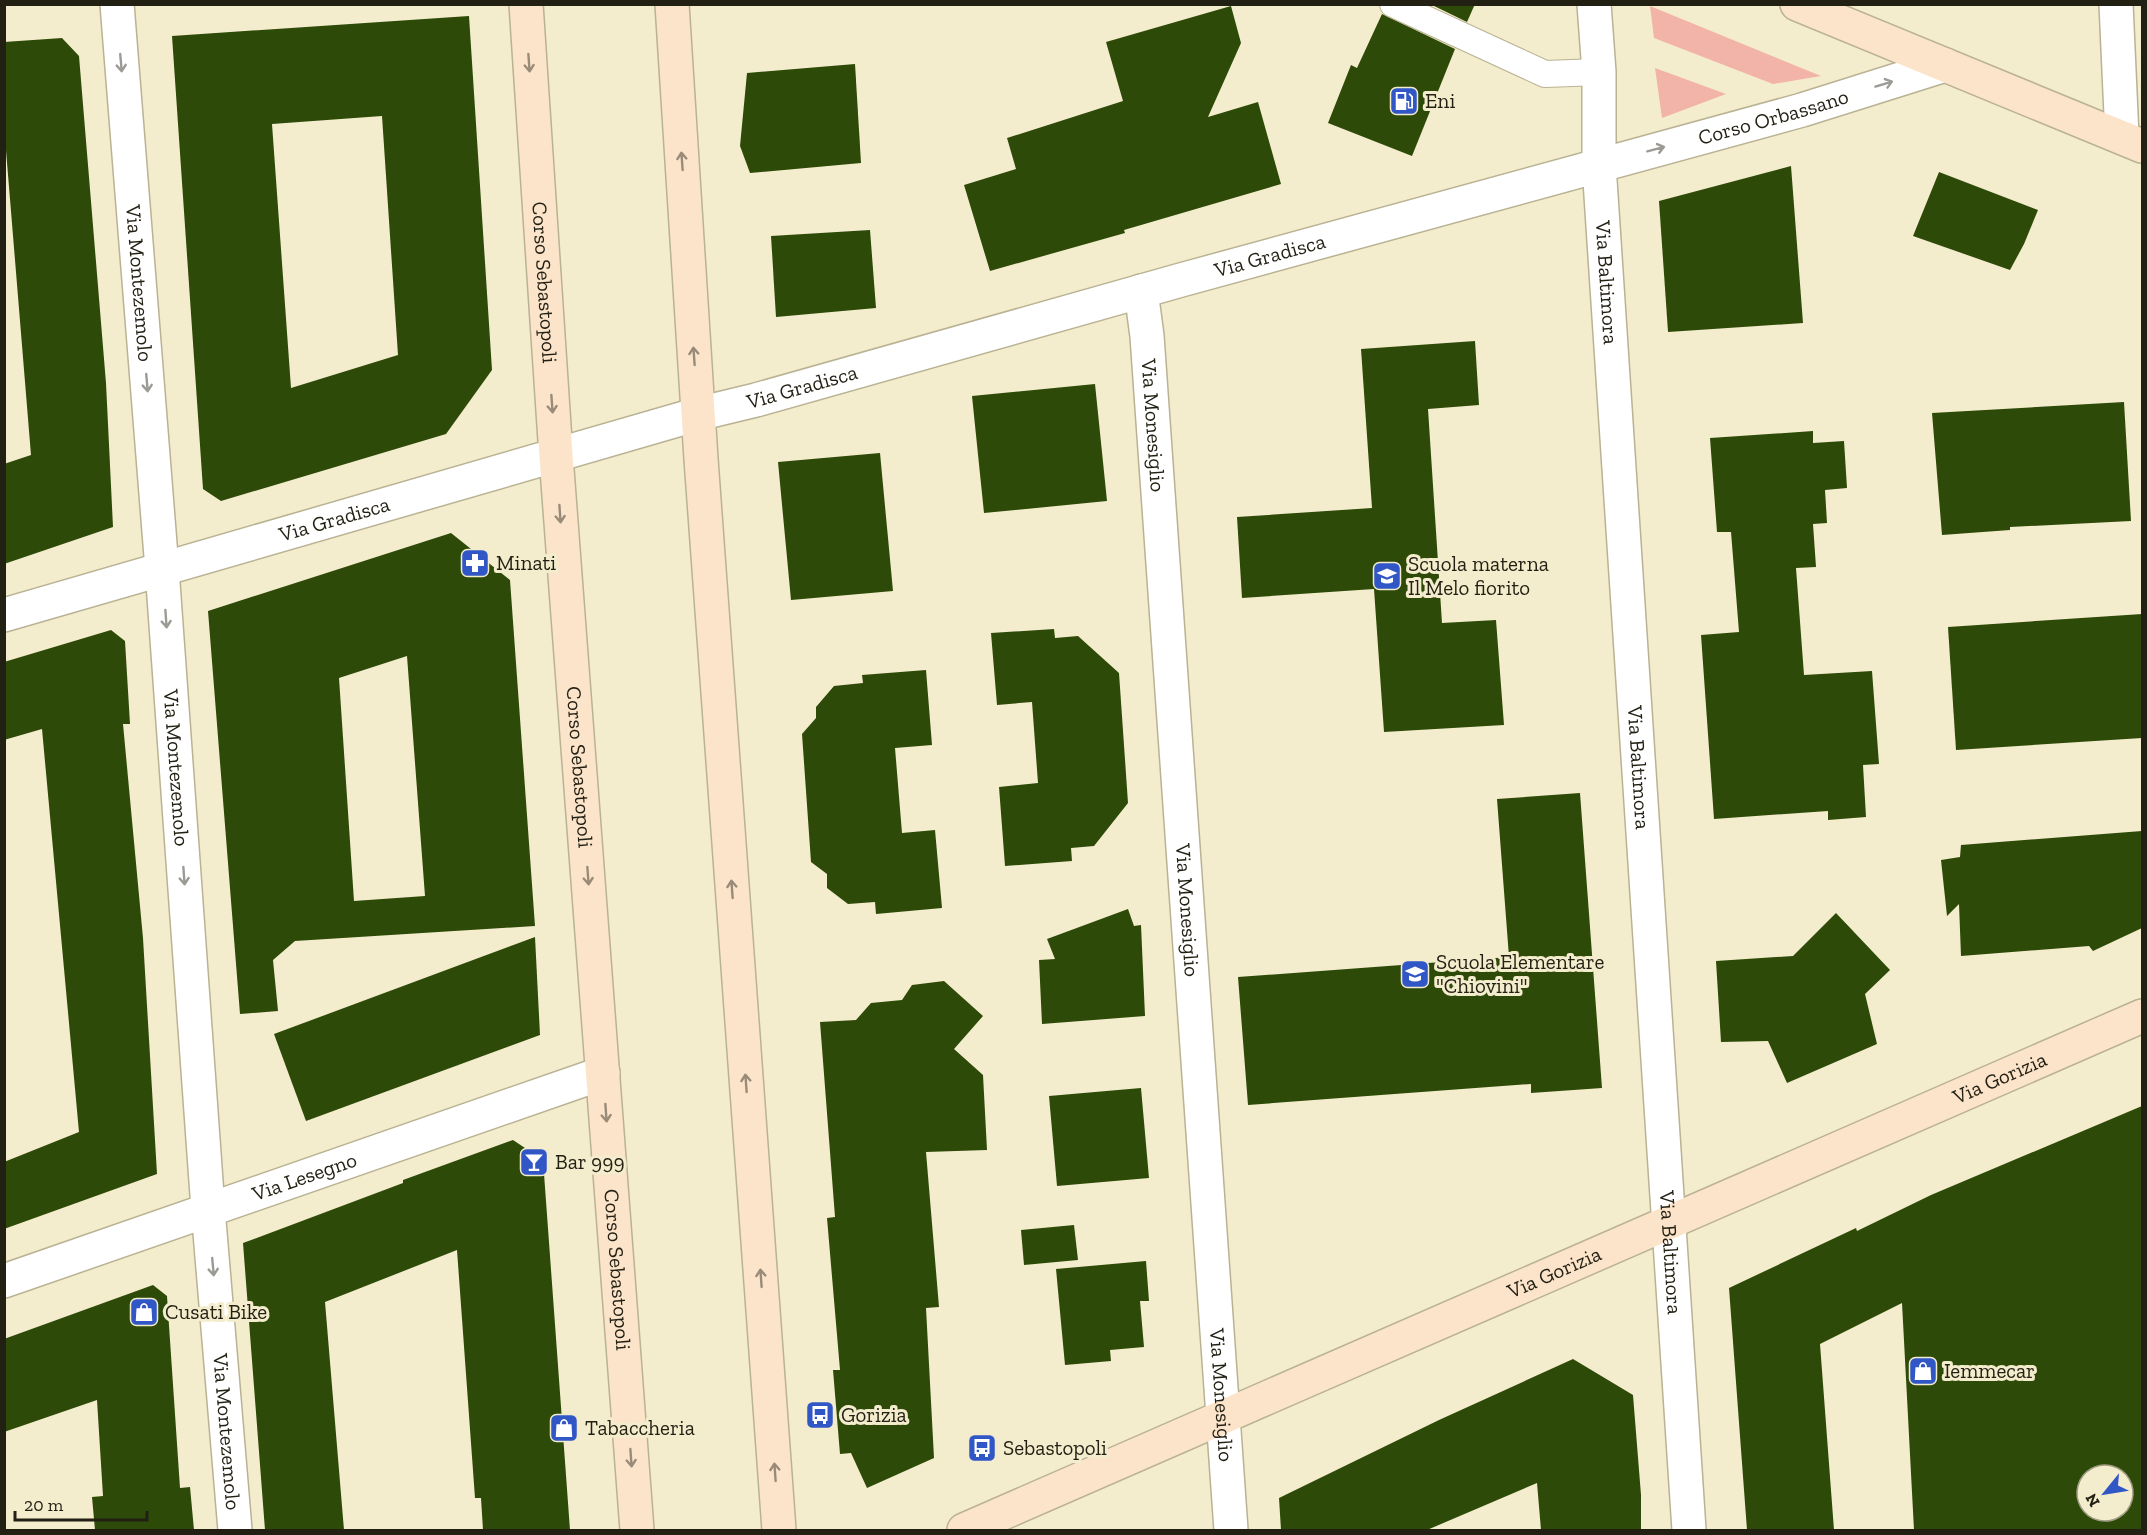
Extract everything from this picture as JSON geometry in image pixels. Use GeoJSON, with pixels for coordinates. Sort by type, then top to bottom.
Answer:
{"type":"FeatureCollection","features":[{"type":"Feature","properties":{"kind":"main road","name":"Corso Sebastopoli"},"geometry":{"type":"LineString","coordinates":[[526,4],[556,456],[637,1530]]}},
{"type":"Feature","properties":{"kind":"main road"},"geometry":{"type":"LineString","coordinates":[[672,4],[698,414],[779,1530]]}},
{"type":"Feature","properties":{"kind":"main road"},"geometry":{"type":"LineString","coordinates":[[1797,4],[2132,142]]}},
{"type":"Feature","properties":{"kind":"main road","name":"Via Gorizia"},"geometry":{"type":"LineString","coordinates":[[964,1530],[2142,1016]]}},
{"type":"Feature","properties":{"kind":"street","name":"Via Montezemolo"},"geometry":{"type":"LineString","coordinates":[[117,4],[162,569],[208,1209],[235,1530]]}},
{"type":"Feature","properties":{"kind":"street","name":"Via Baltimora"},"geometry":{"type":"LineString","coordinates":[[1594,4],[1599,72],[1599,165],[1689,1530]]}},
{"type":"Feature","properties":{"kind":"street"},"geometry":{"type":"LineString","coordinates":[[2116,4],[2132,142]]}},
{"type":"Feature","properties":{"kind":"street","name":"Corso Orbassano"},"geometry":{"type":"LineString","coordinates":[[1599,165],[1802,110],[1945,65]]}},
{"type":"Feature","properties":{"kind":"street","name":"Via Gradisca"},"geometry":{"type":"LineString","coordinates":[[4,615],[698,414],[767,397],[1599,165]]}},
{"type":"Feature","properties":{"kind":"street","name":"Via Monesiglio"},"geometry":{"type":"LineString","coordinates":[[1141,291],[1147,336],[1231,1530]]}},
{"type":"Feature","properties":{"kind":"street","name":"Via Lesegno"},"geometry":{"type":"LineString","coordinates":[[4,1281],[603,1073]]}},
{"type":"Feature","properties":{"kind":"lane"},"geometry":{"type":"LineString","coordinates":[[1393,4],[1545,74],[1599,72]]}},
{"type":"Feature","properties":{"kind":"shaded area"},"geometry":{"type":"Polygon","coordinates":[[[1650,6],[1821,76],[1773,84],[1654,38],[1650,6]]]}},
{"type":"Feature","properties":{"kind":"shaded area"},"geometry":{"type":"Polygon","coordinates":[[[1655,68],[1726,94],[1662,118],[1655,68]]]}},
{"type":"Feature","properties":{"kind":"building"},"geometry":{"type":"Polygon","coordinates":[[[1430,4],[1475,4],[1467,22],[1430,4]]]}},
{"type":"Feature","properties":{"kind":"building"},"geometry":{"type":"Polygon","coordinates":[[[1231,6],[1241,43],[1208,117],[1258,102],[1281,184],[1124,230],[1125,233],[990,271],[964,185],[1016,169],[1007,138],[1123,101],[1106,42],[1231,6]]]}},
{"type":"Feature","properties":{"kind":"building"},"geometry":{"type":"Polygon","coordinates":[[[1382,14],[1455,49],[1412,156],[1328,123],[1351,65],[1357,68],[1382,14]]]}},
{"type":"Feature","properties":{"kind":"building"},"geometry":{"type":"Polygon","coordinates":[[[469,16],[492,370],[446,434],[221,501],[203,489],[172,36],[469,16]],[[382,116],[272,124],[291,388],[398,355],[382,116]]]}},
{"type":"Feature","properties":{"kind":"building"},"geometry":{"type":"Polygon","coordinates":[[[62,38],[79,56],[106,383],[113,527],[4,564],[4,464],[31,455],[4,126],[4,42],[62,38]]]}},
{"type":"Feature","properties":{"kind":"building"},"geometry":{"type":"Polygon","coordinates":[[[855,64],[861,163],[750,173],[740,146],[747,73],[855,64]]]}},
{"type":"Feature","properties":{"kind":"building"},"geometry":{"type":"Polygon","coordinates":[[[1791,166],[1803,323],[1668,332],[1659,201],[1791,166]]]}},
{"type":"Feature","properties":{"kind":"building"},"geometry":{"type":"Polygon","coordinates":[[[1939,172],[2038,210],[2010,270],[1913,236],[1939,172]]]}},
{"type":"Feature","properties":{"kind":"building"},"geometry":{"type":"Polygon","coordinates":[[[870,230],[876,308],[776,317],[771,236],[870,230]]]}},
{"type":"Feature","properties":{"kind":"building"},"geometry":{"type":"Polygon","coordinates":[[[1475,341],[1479,405],[1428,409],[1442,623],[1496,620],[1504,725],[1384,732],[1374,589],[1242,598],[1237,517],[1372,508],[1361,349],[1475,341]]]}},
{"type":"Feature","properties":{"kind":"building"},"geometry":{"type":"Polygon","coordinates":[[[1095,384],[1107,501],[984,513],[972,396],[1095,384]]]}},
{"type":"Feature","properties":{"kind":"building"},"geometry":{"type":"Polygon","coordinates":[[[2124,402],[2131,521],[2010,527],[2010,530],[1942,535],[1932,413],[2124,402]]]}},
{"type":"Feature","properties":{"kind":"building"},"geometry":{"type":"Polygon","coordinates":[[[1813,431],[1813,443],[1844,441],[1847,488],[1825,490],[1827,523],[1813,524],[1816,567],[1796,568],[1804,675],[1872,671],[1879,764],[1863,765],[1866,817],[1828,820],[1828,811],[1714,819],[1701,635],[1739,632],[1731,532],[1717,532],[1710,438],[1813,431]]]}},
{"type":"Feature","properties":{"kind":"building"},"geometry":{"type":"Polygon","coordinates":[[[880,453],[893,591],[791,600],[778,462],[880,453]]]}},
{"type":"Feature","properties":{"kind":"building"},"geometry":{"type":"Polygon","coordinates":[[[451,533],[510,580],[535,926],[295,941],[273,960],[278,1011],[240,1014],[208,611],[451,533]],[[407,656],[339,678],[354,901],[425,896],[407,656]]]}},
{"type":"Feature","properties":{"kind":"building"},"geometry":{"type":"Polygon","coordinates":[[[2142,614],[2142,738],[1956,750],[1948,627],[2142,614]]]}},
{"type":"Feature","properties":{"kind":"building"},"geometry":{"type":"Polygon","coordinates":[[[1054,629],[1055,638],[1078,636],[1119,673],[1128,803],[1094,846],[1071,848],[1072,861],[1005,866],[999,787],[1038,783],[1032,702],[997,705],[991,633],[1054,629]]]}},
{"type":"Feature","properties":{"kind":"building"},"geometry":{"type":"Polygon","coordinates":[[[111,630],[125,641],[130,724],[123,724],[143,938],[157,1174],[4,1229],[4,1162],[79,1132],[42,729],[4,740],[4,662],[111,630]]]}},
{"type":"Feature","properties":{"kind":"building"},"geometry":{"type":"Polygon","coordinates":[[[926,670],[932,745],[895,748],[902,833],[935,830],[942,908],[876,914],[875,902],[848,904],[827,888],[827,874],[811,862],[802,734],[816,718],[816,707],[834,686],[863,683],[862,675],[926,670]]]}},
{"type":"Feature","properties":{"kind":"building"},"geometry":{"type":"Polygon","coordinates":[[[1580,793],[1602,1088],[1531,1093],[1531,1084],[1248,1105],[1238,977],[1509,957],[1497,799],[1580,793]]]}},
{"type":"Feature","properties":{"kind":"building"},"geometry":{"type":"Polygon","coordinates":[[[2142,831],[2142,928],[2093,951],[2089,946],[1961,956],[1959,904],[1947,916],[1941,860],[1960,857],[1961,845],[2142,831]]]}},
{"type":"Feature","properties":{"kind":"building"},"geometry":{"type":"Polygon","coordinates":[[[1128,909],[1134,926],[1141,925],[1145,1016],[1042,1024],[1039,960],[1055,959],[1047,939],[1128,909]]]}},
{"type":"Feature","properties":{"kind":"building"},"geometry":{"type":"Polygon","coordinates":[[[1836,913],[1890,970],[1865,994],[1877,1044],[1787,1083],[1768,1041],[1721,1042],[1716,961],[1793,956],[1836,913]]]}},
{"type":"Feature","properties":{"kind":"building"},"geometry":{"type":"Polygon","coordinates":[[[535,937],[540,1035],[306,1121],[274,1034],[535,937]]]}},
{"type":"Feature","properties":{"kind":"building"},"geometry":{"type":"Polygon","coordinates":[[[944,981],[983,1016],[954,1049],[983,1075],[987,1150],[926,1152],[939,1307],[926,1308],[934,1458],[867,1488],[851,1453],[840,1454],[833,1370],[840,1370],[827,1218],[835,1217],[820,1022],[856,1020],[871,1003],[902,1000],[912,985],[944,981]]]}},
{"type":"Feature","properties":{"kind":"building"},"geometry":{"type":"Polygon","coordinates":[[[1141,1088],[1149,1178],[1057,1186],[1049,1096],[1141,1088]]]}},
{"type":"Feature","properties":{"kind":"building"},"geometry":{"type":"Polygon","coordinates":[[[2142,1106],[2142,1530],[1914,1530],[1902,1303],[1820,1344],[1834,1530],[1747,1530],[1729,1288],[1856,1228],[1857,1231],[1931,1195],[2142,1106]]]}},
{"type":"Feature","properties":{"kind":"building"},"geometry":{"type":"Polygon","coordinates":[[[513,1140],[543,1160],[570,1530],[483,1530],[481,1498],[475,1498],[457,1250],[325,1302],[344,1530],[265,1530],[243,1243],[403,1183],[403,1180],[513,1140]]]}},
{"type":"Feature","properties":{"kind":"building"},"geometry":{"type":"Polygon","coordinates":[[[1074,1225],[1078,1260],[1024,1265],[1021,1230],[1074,1225]]]}},
{"type":"Feature","properties":{"kind":"building"},"geometry":{"type":"Polygon","coordinates":[[[1146,1261],[1149,1301],[1140,1301],[1144,1347],[1110,1350],[1111,1361],[1065,1365],[1056,1269],[1146,1261]]]}},
{"type":"Feature","properties":{"kind":"building"},"geometry":{"type":"Polygon","coordinates":[[[153,1285],[167,1296],[180,1488],[190,1487],[194,1530],[95,1530],[92,1497],[103,1496],[97,1400],[4,1432],[4,1339],[153,1285]]]}},
{"type":"Feature","properties":{"kind":"building"},"geometry":{"type":"Polygon","coordinates":[[[1573,1359],[1633,1395],[1641,1495],[1641,1530],[1541,1530],[1537,1483],[1427,1530],[1281,1530],[1279,1498],[1439,1420],[1573,1359]]]}},
{"type":"Feature","properties":{"kind":"place","name":"Eni"},"geometry":{"type":"Point","coordinates":[1404,101]}},
{"type":"Feature","properties":{"kind":"place","name":"Minati"},"geometry":{"type":"Point","coordinates":[475,563]}},
{"type":"Feature","properties":{"kind":"place","name":"Scuola materna Il Melo fiorito"},"geometry":{"type":"Point","coordinates":[1387,576]}},
{"type":"Feature","properties":{"kind":"place","name":"Scuola Elementare \"Chiovini\""},"geometry":{"type":"Point","coordinates":[1415,974]}},
{"type":"Feature","properties":{"kind":"place","name":"Bar 999"},"geometry":{"type":"Point","coordinates":[534,1162]}},
{"type":"Feature","properties":{"kind":"place","name":"Cusati Bike"},"geometry":{"type":"Point","coordinates":[144,1312]}},
{"type":"Feature","properties":{"kind":"place","name":"Iemmecar"},"geometry":{"type":"Point","coordinates":[1923,1371]}},
{"type":"Feature","properties":{"kind":"place","name":"Gorizia"},"geometry":{"type":"Point","coordinates":[820,1415]}},
{"type":"Feature","properties":{"kind":"place","name":"Tabaccheria"},"geometry":{"type":"Point","coordinates":[564,1428]}},
{"type":"Feature","properties":{"kind":"place","name":"Sebastopoli"},"geometry":{"type":"Point","coordinates":[982,1448]}}]}
